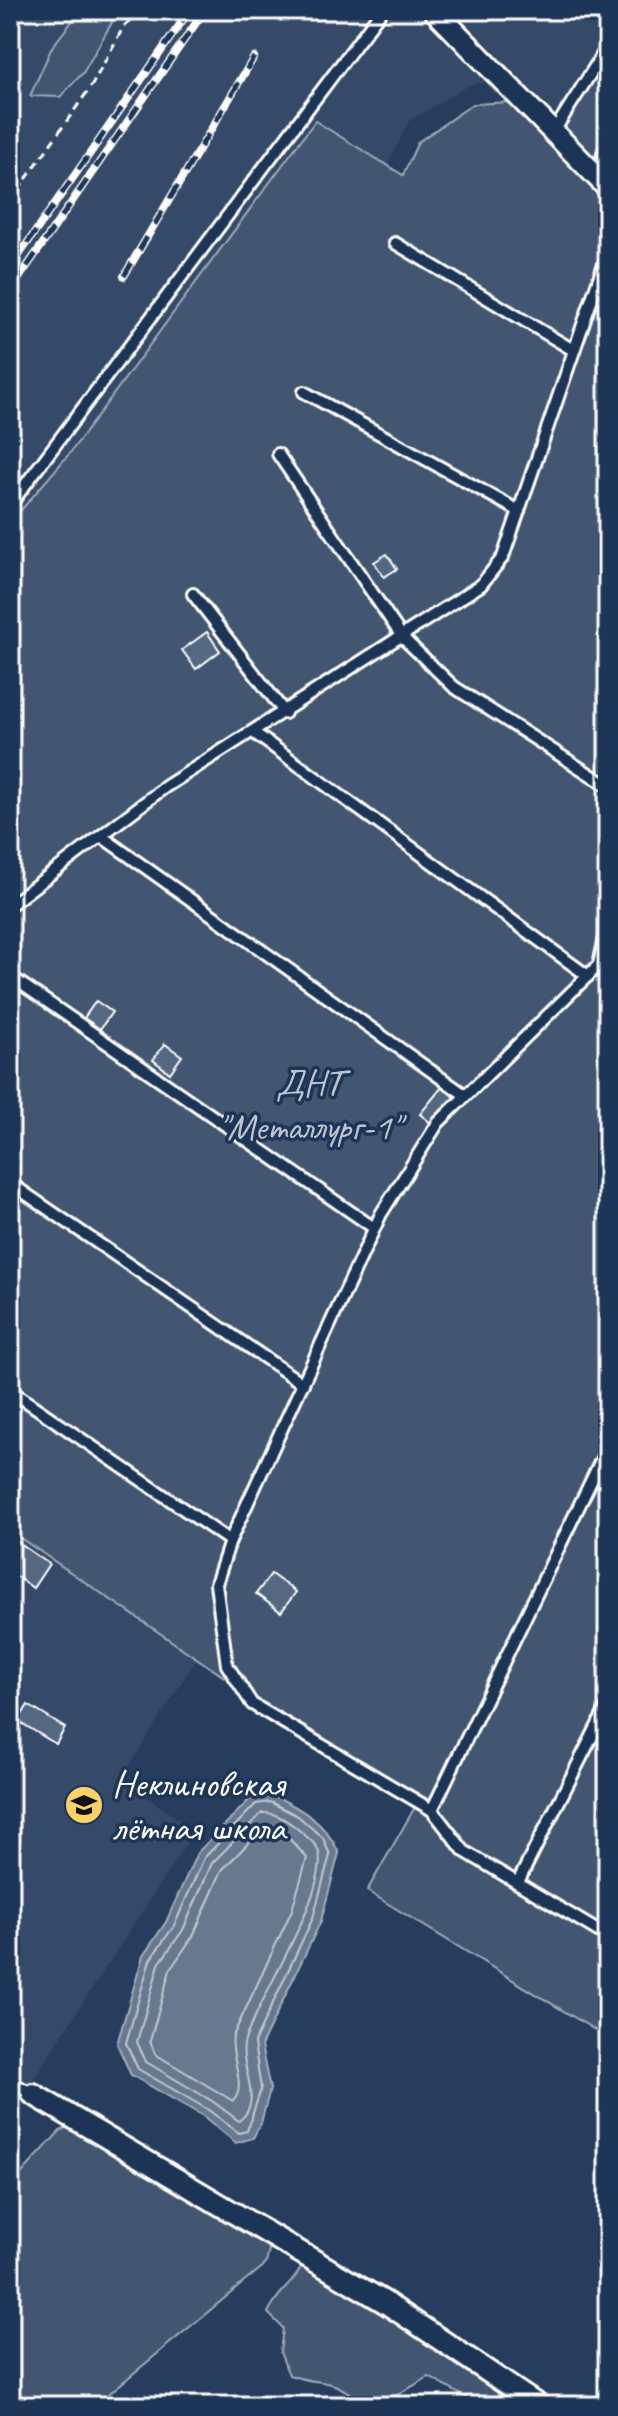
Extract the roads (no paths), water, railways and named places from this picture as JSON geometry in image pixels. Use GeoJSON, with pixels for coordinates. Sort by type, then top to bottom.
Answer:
{"type":"FeatureCollection","features":[{"type":"Feature","properties":{"kind":"street"},"geometry":{"type":"LineString","coordinates":[[434,10],[606,186]]}},
{"type":"Feature","properties":{"kind":"street"},"geometry":{"type":"LineString","coordinates":[[606,186],[608,154]]}},
{"type":"Feature","properties":{"kind":"street"},"geometry":{"type":"LineString","coordinates":[[33,2094],[386,2303],[539,2406]]}},
{"type":"Feature","properties":{"kind":"lane"},"geometry":{"type":"LineString","coordinates":[[10,505],[382,10]]}},
{"type":"Feature","properties":{"kind":"lane"},"geometry":{"type":"LineString","coordinates":[[554,131],[608,46]]}},
{"type":"Feature","properties":{"kind":"lane"},"geometry":{"type":"LineString","coordinates":[[395,243],[573,350]]}},
{"type":"Feature","properties":{"kind":"lane"},"geometry":{"type":"LineString","coordinates":[[10,905],[165,787],[403,638],[481,585],[503,557],[608,252]]}},
{"type":"Feature","properties":{"kind":"lane"},"geometry":{"type":"LineString","coordinates":[[304,392],[519,511]]}},
{"type":"Feature","properties":{"kind":"lane"},"geometry":{"type":"LineString","coordinates":[[278,454],[403,638],[454,687],[608,786]]}},
{"type":"Feature","properties":{"kind":"lane"},"geometry":{"type":"LineString","coordinates":[[193,594],[285,713]]}},
{"type":"Feature","properties":{"kind":"lane"},"geometry":{"type":"LineString","coordinates":[[253,732],[588,976]]}},
{"type":"Feature","properties":{"kind":"lane"},"geometry":{"type":"LineString","coordinates":[[101,836],[465,1095]]}},
{"type":"Feature","properties":{"kind":"lane"},"geometry":{"type":"LineString","coordinates":[[599,966],[608,925]]}},
{"type":"Feature","properties":{"kind":"lane"},"geometry":{"type":"LineString","coordinates":[[608,956],[438,1123],[374,1228],[230,1541],[216,1584],[227,1665],[252,1704],[432,1810],[464,1851],[608,1937]]}},
{"type":"Feature","properties":{"kind":"lane"},"geometry":{"type":"LineString","coordinates":[[10,976],[374,1228]]}},
{"type":"Feature","properties":{"kind":"lane"},"geometry":{"type":"LineString","coordinates":[[10,1183],[303,1384]]}},
{"type":"Feature","properties":{"kind":"lane"},"geometry":{"type":"LineString","coordinates":[[10,1390],[230,1541]]}},
{"type":"Feature","properties":{"kind":"lane"},"geometry":{"type":"LineString","coordinates":[[432,1810],[608,1446]]}},
{"type":"Feature","properties":{"kind":"lane"},"geometry":{"type":"LineString","coordinates":[[518,1882],[608,1705]]}},
{"type":"Feature","properties":{"kind":"lane"},"geometry":{"type":"LineString","coordinates":[[10,2082],[33,2094]]}},
{"type":"Feature","properties":{"kind":"water"},"geometry":{"type":"Polygon","coordinates":[[[270,1794],[311,1817],[327,1833],[339,1853],[321,1921],[261,2046],[270,2089],[261,2123],[253,2138],[236,2143],[203,2116],[131,2075],[117,2044],[143,1956],[166,1922],[197,1853],[253,1796],[270,1794]]]}},
{"type":"Feature","properties":{"kind":"railway"},"geometry":{"type":"LineString","coordinates":[[10,268],[190,10]]}},
{"type":"Feature","properties":{"kind":"railway"},"geometry":{"type":"LineString","coordinates":[[10,291],[205,10]]}},
{"type":"Feature","properties":{"kind":"railway"},"geometry":{"type":"LineString","coordinates":[[124,276],[254,57]]}},
{"type":"Feature","properties":{"kind":"place","name":"Неклиновская лётная школа"},"geometry":{"type":"Point","coordinates":[84,1805]}},
{"type":"Feature","properties":{"kind":"park label","name":"ДНТ \"Металлург-1\""},"geometry":{"type":"Point","coordinates":[309,1104]}}]}
